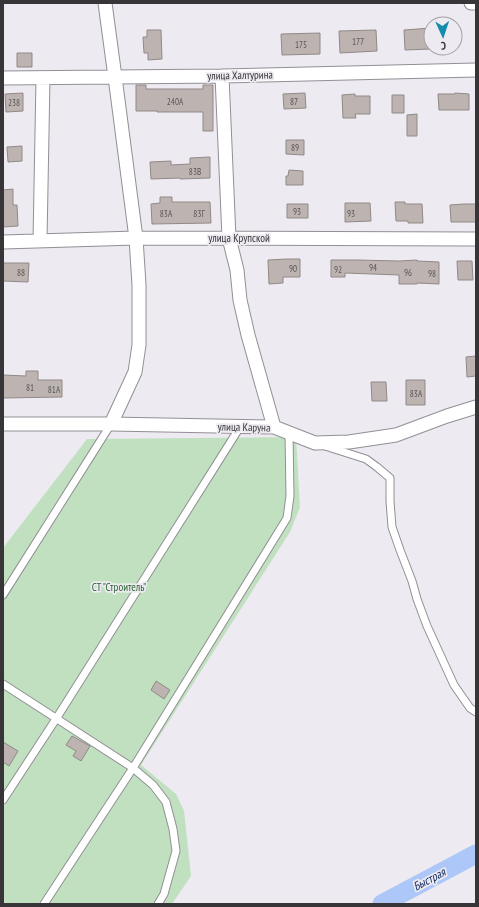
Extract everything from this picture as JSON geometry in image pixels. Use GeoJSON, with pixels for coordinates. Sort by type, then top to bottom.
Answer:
{"type":"FeatureCollection","features":[{"type":"Feature","properties":{"kind":"street"},"geometry":{"type":"LineString","coordinates":[[105,3],[136,238],[139,285],[139,345],[135,372],[111,424]]}},
{"type":"Feature","properties":{"kind":"street"},"geometry":{"type":"LineString","coordinates":[[471,3],[476,3]]}},
{"type":"Feature","properties":{"kind":"street","name":"улица Халтурина"},"geometry":{"type":"LineString","coordinates":[[3,78],[222,76],[476,70]]}},
{"type":"Feature","properties":{"kind":"street"},"geometry":{"type":"LineString","coordinates":[[222,76],[230,238],[237,270],[244,321],[274,427]]}},
{"type":"Feature","properties":{"kind":"street"},"geometry":{"type":"LineString","coordinates":[[40,241],[43,78]]}},
{"type":"Feature","properties":{"kind":"street","name":"улица Крупской"},"geometry":{"type":"LineString","coordinates":[[3,242],[136,238],[476,240]]}},
{"type":"Feature","properties":{"kind":"street","name":"улица Каруна"},"geometry":{"type":"LineString","coordinates":[[3,424],[274,427],[315,443],[349,442],[396,435],[476,407]]}},
{"type":"Feature","properties":{"kind":"lane"},"geometry":{"type":"LineString","coordinates":[[3,595],[111,424]]}},
{"type":"Feature","properties":{"kind":"lane"},"geometry":{"type":"LineString","coordinates":[[3,800],[56,719],[240,427]]}},
{"type":"Feature","properties":{"kind":"lane"},"geometry":{"type":"LineString","coordinates":[[44,904],[133,768],[287,518],[290,496],[288,433]]}},
{"type":"Feature","properties":{"kind":"lane"},"geometry":{"type":"LineString","coordinates":[[315,443],[366,459],[390,478],[392,528],[412,581],[417,599],[454,685],[470,708],[476,712]]}},
{"type":"Feature","properties":{"kind":"lane"},"geometry":{"type":"LineString","coordinates":[[3,684],[133,768],[154,786],[166,802],[173,829],[176,851],[164,894],[158,904]]}},
{"type":"Feature","properties":{"kind":"green space","name":"СТ \"Строитель\""},"geometry":{"type":"Polygon","coordinates":[[[296,437],[300,507],[290,532],[141,765],[176,794],[184,811],[191,876],[172,904],[3,904],[3,548],[87,439],[296,437]]]}},
{"type":"Feature","properties":{"kind":"building"},"geometry":{"type":"Polygon","coordinates":[[[423,29],[423,49],[405,50],[404,30],[423,29]]]}},
{"type":"Feature","properties":{"kind":"building"},"geometry":{"type":"Polygon","coordinates":[[[147,30],[161,30],[162,59],[148,60],[148,53],[144,53],[143,37],[147,37],[147,30]]]}},
{"type":"Feature","properties":{"kind":"building"},"geometry":{"type":"Polygon","coordinates":[[[376,30],[377,51],[340,53],[339,31],[376,30]]]}},
{"type":"Feature","properties":{"kind":"building"},"geometry":{"type":"Polygon","coordinates":[[[320,33],[320,54],[282,55],[281,34],[320,33]]]}},
{"type":"Feature","properties":{"kind":"building"},"geometry":{"type":"Polygon","coordinates":[[[17,53],[32,53],[32,67],[17,67],[17,53]]]}},
{"type":"Feature","properties":{"kind":"building"},"geometry":{"type":"Polygon","coordinates":[[[136,85],[146,85],[146,89],[203,89],[203,85],[213,85],[213,131],[203,131],[203,112],[136,111],[136,85]]]}},
{"type":"Feature","properties":{"kind":"building"},"geometry":{"type":"Polygon","coordinates":[[[23,93],[23,111],[6,112],[5,94],[23,93]]]}},
{"type":"Feature","properties":{"kind":"building"},"geometry":{"type":"Polygon","coordinates":[[[305,93],[306,108],[284,109],[283,94],[305,93]]]}},
{"type":"Feature","properties":{"kind":"building"},"geometry":{"type":"Polygon","coordinates":[[[355,94],[355,96],[370,96],[370,114],[355,114],[356,118],[343,118],[342,95],[355,94]]]}},
{"type":"Feature","properties":{"kind":"building"},"geometry":{"type":"Polygon","coordinates":[[[438,94],[469,94],[469,110],[439,110],[438,94]]]}},
{"type":"Feature","properties":{"kind":"building"},"geometry":{"type":"Polygon","coordinates":[[[392,95],[404,95],[404,113],[392,113],[392,95]]]}},
{"type":"Feature","properties":{"kind":"building"},"geometry":{"type":"Polygon","coordinates":[[[417,114],[417,136],[407,136],[407,115],[417,114]]]}},
{"type":"Feature","properties":{"kind":"building"},"geometry":{"type":"Polygon","coordinates":[[[286,140],[304,140],[304,155],[286,154],[286,140]]]}},
{"type":"Feature","properties":{"kind":"building"},"geometry":{"type":"Polygon","coordinates":[[[22,146],[22,161],[8,162],[7,147],[22,146]]]}},
{"type":"Feature","properties":{"kind":"building"},"geometry":{"type":"Polygon","coordinates":[[[210,157],[210,178],[151,179],[150,162],[171,161],[171,165],[190,164],[190,158],[210,157]]]}},
{"type":"Feature","properties":{"kind":"building"},"geometry":{"type":"Polygon","coordinates":[[[289,170],[303,171],[303,185],[286,185],[286,176],[288,176],[289,170]]]}},
{"type":"Feature","properties":{"kind":"building"},"geometry":{"type":"Polygon","coordinates":[[[13,189],[13,205],[17,205],[18,226],[3,227],[3,190],[13,189]]]}},
{"type":"Feature","properties":{"kind":"building"},"geometry":{"type":"Polygon","coordinates":[[[160,197],[172,197],[172,202],[210,202],[211,223],[152,224],[151,204],[160,203],[160,197]]]}},
{"type":"Feature","properties":{"kind":"building"},"geometry":{"type":"Polygon","coordinates":[[[395,202],[405,202],[405,204],[422,204],[423,223],[396,221],[395,202]]]}},
{"type":"Feature","properties":{"kind":"building"},"geometry":{"type":"Polygon","coordinates":[[[345,203],[370,203],[371,221],[345,222],[345,203]]]}},
{"type":"Feature","properties":{"kind":"building"},"geometry":{"type":"Polygon","coordinates":[[[287,204],[308,204],[308,218],[287,218],[287,204]]]}},
{"type":"Feature","properties":{"kind":"building"},"geometry":{"type":"Polygon","coordinates":[[[476,204],[476,222],[451,222],[450,205],[476,204]]]}},
{"type":"Feature","properties":{"kind":"building"},"geometry":{"type":"Polygon","coordinates":[[[300,259],[300,277],[283,277],[283,283],[269,284],[268,260],[300,259]]]}},
{"type":"Feature","properties":{"kind":"building"},"geometry":{"type":"Polygon","coordinates":[[[331,260],[417,260],[439,262],[439,284],[399,284],[399,275],[345,273],[345,277],[331,277],[331,260]]]}},
{"type":"Feature","properties":{"kind":"building"},"geometry":{"type":"Polygon","coordinates":[[[457,261],[472,261],[473,280],[458,280],[457,261]]]}},
{"type":"Feature","properties":{"kind":"building"},"geometry":{"type":"Polygon","coordinates":[[[3,263],[29,263],[28,282],[3,281],[3,263]]]}},
{"type":"Feature","properties":{"kind":"building"},"geometry":{"type":"Polygon","coordinates":[[[476,356],[476,376],[467,377],[466,357],[476,356]]]}},
{"type":"Feature","properties":{"kind":"building"},"geometry":{"type":"Polygon","coordinates":[[[26,371],[38,371],[38,380],[62,380],[62,397],[3,398],[3,375],[26,376],[26,371]]]}},
{"type":"Feature","properties":{"kind":"building"},"geometry":{"type":"Polygon","coordinates":[[[406,380],[425,380],[425,405],[406,405],[406,380]]]}},
{"type":"Feature","properties":{"kind":"building"},"geometry":{"type":"Polygon","coordinates":[[[371,382],[386,382],[387,401],[372,401],[371,382]]]}},
{"type":"Feature","properties":{"kind":"building"},"geometry":{"type":"Polygon","coordinates":[[[156,681],[170,690],[164,699],[151,690],[156,681]]]}},
{"type":"Feature","properties":{"kind":"building"},"geometry":{"type":"Polygon","coordinates":[[[72,736],[90,746],[81,761],[73,756],[76,751],[66,745],[72,736]]]}},
{"type":"Feature","properties":{"kind":"building"},"geometry":{"type":"Polygon","coordinates":[[[3,742],[18,751],[9,766],[3,762],[3,742]]]}},
{"type":"Feature","properties":{"kind":"waterway","name":"Быстрая"},"geometry":{"type":"LineString","coordinates":[[382,904],[476,854]]}}]}
